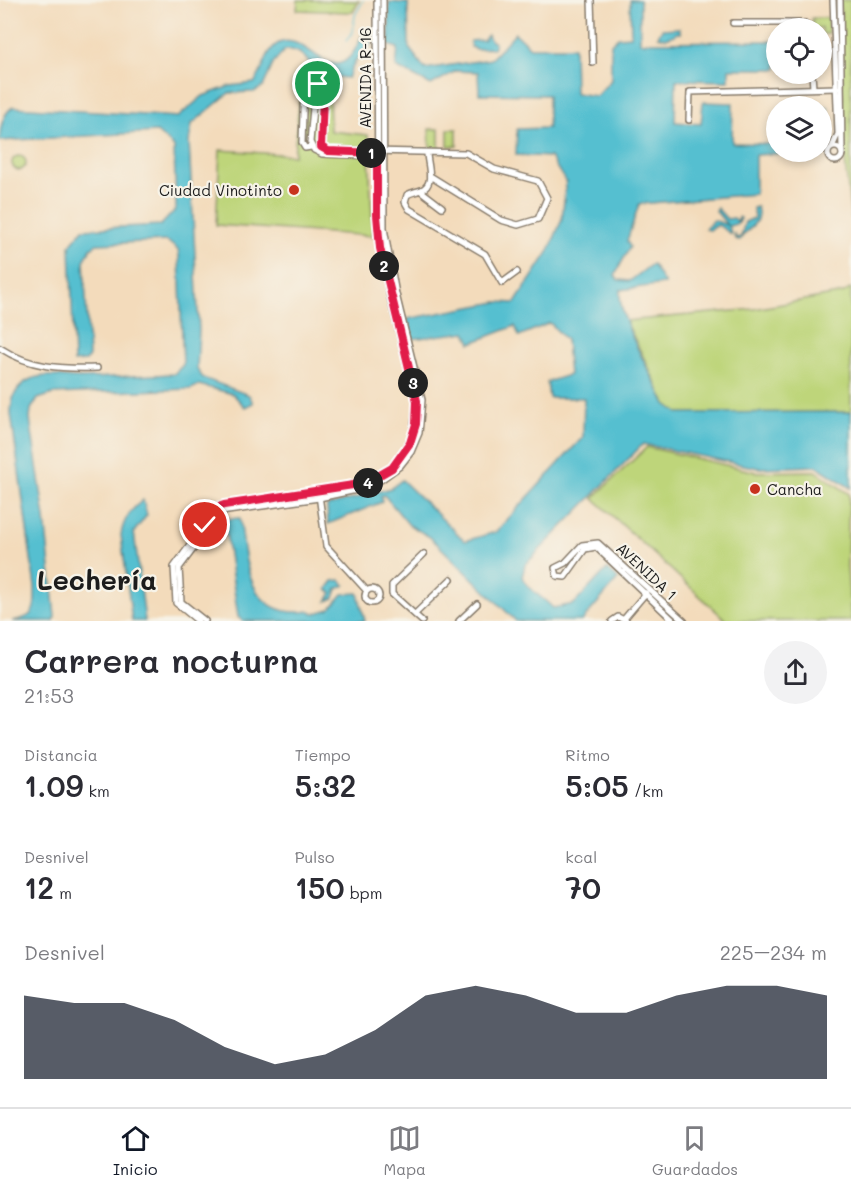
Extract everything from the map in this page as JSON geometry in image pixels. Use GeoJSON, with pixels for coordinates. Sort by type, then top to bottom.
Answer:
{"type":"FeatureCollection","features":[{"type":"Feature","properties":{"kind":"street","name":"AVENIDA R-16"},"geometry":{"type":"LineString","coordinates":[[377,0],[380,126]]}},
{"type":"Feature","properties":{"kind":"street","name":"AVENIDA R-16"},"geometry":{"type":"LineString","coordinates":[[219,510],[319,495],[366,483],[392,468],[405,452],[413,434],[420,400],[380,248],[377,215],[383,0]]}},
{"type":"Feature","properties":{"kind":"street"},"geometry":{"type":"LineString","coordinates":[[591,0],[593,63]]}},
{"type":"Feature","properties":{"kind":"street"},"geometry":{"type":"LineString","coordinates":[[832,161],[839,160],[842,153],[833,0]]}},
{"type":"Feature","properties":{"kind":"street"},"geometry":{"type":"LineString","coordinates":[[840,0],[841,134],[832,147],[839,149],[842,153]]}},
{"type":"Feature","properties":{"kind":"street"},"geometry":{"type":"LineString","coordinates":[[733,23],[766,23]]}},
{"type":"Feature","properties":{"kind":"street"},"geometry":{"type":"LineString","coordinates":[[379,154],[328,151],[321,147],[323,98],[326,91],[324,85],[318,84],[310,77],[304,83],[302,143],[305,148],[311,147],[322,154],[379,154],[461,152],[503,173],[531,177],[541,184],[546,204],[538,219],[518,225],[501,220],[430,176]]}},
{"type":"Feature","properties":{"kind":"street"},"geometry":{"type":"LineString","coordinates":[[311,147],[313,93],[318,84]]}},
{"type":"Feature","properties":{"kind":"street"},"geometry":{"type":"LineString","coordinates":[[689,120],[690,92],[837,88]]}},
{"type":"Feature","properties":{"kind":"street"},"geometry":{"type":"LineString","coordinates":[[427,153],[430,176],[427,186],[407,195],[405,202],[409,209],[485,254],[502,283],[517,272]]}},
{"type":"Feature","properties":{"kind":"street"},"geometry":{"type":"LineString","coordinates":[[421,190],[442,207]]}},
{"type":"Feature","properties":{"kind":"street"},"geometry":{"type":"LineString","coordinates":[[0,348],[27,363],[61,370],[97,368]]}},
{"type":"Feature","properties":{"kind":"street"},"geometry":{"type":"LineString","coordinates":[[319,495],[326,546],[368,591]]}},
{"type":"Feature","properties":{"kind":"street"},"geometry":{"type":"LineString","coordinates":[[198,621],[176,603],[174,567],[219,510]]}},
{"type":"Feature","properties":{"kind":"street"},"geometry":{"type":"LineString","coordinates":[[205,621],[181,602],[179,568],[219,510]]}},
{"type":"Feature","properties":{"kind":"street","name":"AVENIDA 1"},"geometry":{"type":"LineString","coordinates":[[567,565],[582,545],[592,542],[603,546],[648,592],[671,613],[684,621]]}},
{"type":"Feature","properties":{"kind":"street"},"geometry":{"type":"LineString","coordinates":[[422,621],[392,592],[392,585],[424,554]]}},
{"type":"Feature","properties":{"kind":"street"},"geometry":{"type":"LineString","coordinates":[[415,614],[450,579]]}},
{"type":"Feature","properties":{"kind":"street"},"geometry":{"type":"LineString","coordinates":[[368,591],[372,589],[379,594],[392,592]]}},
{"type":"Feature","properties":{"kind":"street"},"geometry":{"type":"LineString","coordinates":[[368,591],[366,597],[370,602],[376,602],[379,594]]}},
{"type":"Feature","properties":{"kind":"street"},"geometry":{"type":"LineString","coordinates":[[612,621],[618,617],[625,620],[648,592]]}},
{"type":"Feature","properties":{"kind":"street"},"geometry":{"type":"LineString","coordinates":[[459,621],[477,604]]}},
{"type":"Feature","properties":{"kind":"street","name":"AVENIDA 1"},"geometry":{"type":"LineString","coordinates":[[671,613],[674,621]]}},
{"type":"Feature","properties":{"kind":"green space"},"geometry":{"type":"Polygon","coordinates":[[[298,0],[359,1],[353,12],[347,12],[297,10],[298,0]]]}},
{"type":"Feature","properties":{"kind":"green space"},"geometry":{"type":"Polygon","coordinates":[[[840,0],[851,0],[851,218],[844,152],[840,0]]]}},
{"type":"Feature","properties":{"kind":"green space","name":"Ciudad Vinotinto"},"geometry":{"type":"Polygon","coordinates":[[[301,81],[329,81],[330,131],[368,135],[373,236],[216,225],[220,150],[294,155],[301,81]]]}},
{"type":"Feature","properties":{"kind":"green space"},"geometry":{"type":"Polygon","coordinates":[[[429,129],[439,129],[439,149],[430,149],[429,129]]]}},
{"type":"Feature","properties":{"kind":"green space"},"geometry":{"type":"Polygon","coordinates":[[[448,129],[457,129],[457,146],[448,146],[448,129]]]}},
{"type":"Feature","properties":{"kind":"green space"},"geometry":{"type":"Polygon","coordinates":[[[16,156],[22,156],[26,163],[22,170],[16,170],[12,166],[12,160],[16,156]]]}},
{"type":"Feature","properties":{"kind":"green space"},"geometry":{"type":"Polygon","coordinates":[[[851,288],[851,412],[678,413],[666,404],[626,321],[754,309],[844,293],[851,288]]]}},
{"type":"Feature","properties":{"kind":"green space"},"geometry":{"type":"Polygon","coordinates":[[[647,447],[756,472],[816,471],[849,494],[847,567],[851,621],[727,621],[593,498],[647,447]]]}},
{"type":"Feature","properties":{"kind":"water"},"geometry":{"type":"Polygon","coordinates":[[[630,0],[640,0],[640,42],[766,41],[766,69],[729,69],[729,81],[676,80],[675,122],[701,124],[703,102],[733,103],[732,143],[766,144],[766,154],[755,155],[755,194],[639,204],[627,241],[630,247],[615,275],[618,280],[630,281],[652,264],[665,284],[620,290],[624,316],[637,347],[666,404],[678,413],[851,412],[851,488],[817,466],[758,468],[643,444],[525,565],[522,577],[532,590],[553,608],[574,604],[607,569],[618,579],[582,621],[516,621],[430,537],[409,525],[384,495],[381,496],[382,502],[328,524],[327,506],[391,488],[402,480],[465,541],[496,532],[583,437],[584,398],[549,398],[547,382],[569,375],[566,340],[550,323],[519,336],[515,326],[471,343],[466,332],[412,339],[407,319],[497,302],[515,303],[549,251],[562,219],[566,182],[550,157],[516,155],[517,129],[548,128],[548,95],[479,94],[478,72],[456,71],[431,85],[396,67],[398,48],[387,45],[386,39],[389,38],[389,2],[408,3],[409,48],[425,69],[491,59],[515,33],[530,47],[574,47],[575,93],[596,96],[611,80],[611,44],[618,37],[631,36],[630,0]]]}},
{"type":"Feature","properties":{"kind":"water"},"geometry":{"type":"Polygon","coordinates":[[[679,28],[681,33],[666,38],[658,36],[662,29],[679,28]]]}},
{"type":"Feature","properties":{"kind":"water"},"geometry":{"type":"Polygon","coordinates":[[[362,35],[371,37],[371,45],[355,61],[348,78],[323,76],[302,55],[292,50],[285,50],[274,62],[263,87],[254,92],[229,93],[192,124],[189,142],[199,330],[197,369],[203,378],[249,395],[253,403],[245,407],[233,394],[199,385],[191,389],[53,394],[38,399],[31,409],[30,419],[45,518],[55,617],[54,621],[12,621],[30,615],[34,607],[35,595],[11,414],[17,390],[29,380],[41,376],[92,378],[174,374],[183,365],[179,256],[178,250],[167,241],[97,244],[91,248],[84,261],[89,356],[86,361],[74,362],[70,245],[83,229],[161,225],[176,209],[174,147],[157,132],[0,141],[1,127],[6,114],[13,107],[178,117],[203,96],[230,86],[254,83],[274,46],[279,43],[290,41],[301,45],[322,59],[332,63],[342,63],[352,54],[362,35]]]}},
{"type":"Feature","properties":{"kind":"water"},"geometry":{"type":"Polygon","coordinates":[[[488,35],[495,43],[494,48],[471,47],[470,41],[483,40],[488,35]]]}},
{"type":"Feature","properties":{"kind":"water"},"geometry":{"type":"Polygon","coordinates":[[[757,207],[756,222],[740,240],[735,239],[734,233],[736,238],[741,237],[745,222],[754,218],[753,208],[757,207]]]}},
{"type":"Feature","properties":{"kind":"water"},"geometry":{"type":"Polygon","coordinates":[[[717,208],[727,219],[734,218],[738,222],[739,217],[741,218],[739,223],[729,226],[731,234],[718,225],[710,230],[705,229],[714,220],[727,225],[716,211],[717,208]]]}},
{"type":"Feature","properties":{"kind":"water"},"geometry":{"type":"Polygon","coordinates":[[[143,500],[147,515],[134,532],[145,621],[132,621],[121,535],[128,515],[143,500]]]}},
{"type":"Feature","properties":{"kind":"water"},"geometry":{"type":"Polygon","coordinates":[[[240,518],[248,568],[253,584],[261,597],[272,606],[289,612],[310,611],[313,614],[330,609],[343,594],[358,593],[365,621],[243,621],[238,617],[224,519],[240,518]]]}},
{"type":"Feature","properties":{"kind":"water"},"geometry":{"type":"Polygon","coordinates":[[[340,580],[345,585],[337,589],[334,598],[327,601],[332,593],[327,589],[333,581],[340,580]]]}},
{"type":"Feature","properties":{"kind":"waterway"},"geometry":{"type":"LineString","coordinates":[[346,41],[353,32],[355,15],[363,1]]}},
{"type":"Feature","properties":{"kind":"place","name":"Ciudad Vinotinto"},"geometry":{"type":"Point","coordinates":[294,190]}},
{"type":"Feature","properties":{"kind":"place","name":"Cancha"},"geometry":{"type":"Point","coordinates":[755,489]}},
{"type":"Feature","properties":{"kind":"district","name":"Lechería"},"geometry":{"type":"Point","coordinates":[97,579]}},
{"type":"Feature","properties":{"kind":"route"},"geometry":{"type":"LineString","coordinates":[[205,525],[218,507],[224,505],[349,488],[378,478],[392,468],[405,452],[416,424],[417,401],[380,248],[377,215],[377,153],[328,151],[321,147],[323,98],[326,88],[318,84]]}}]}
